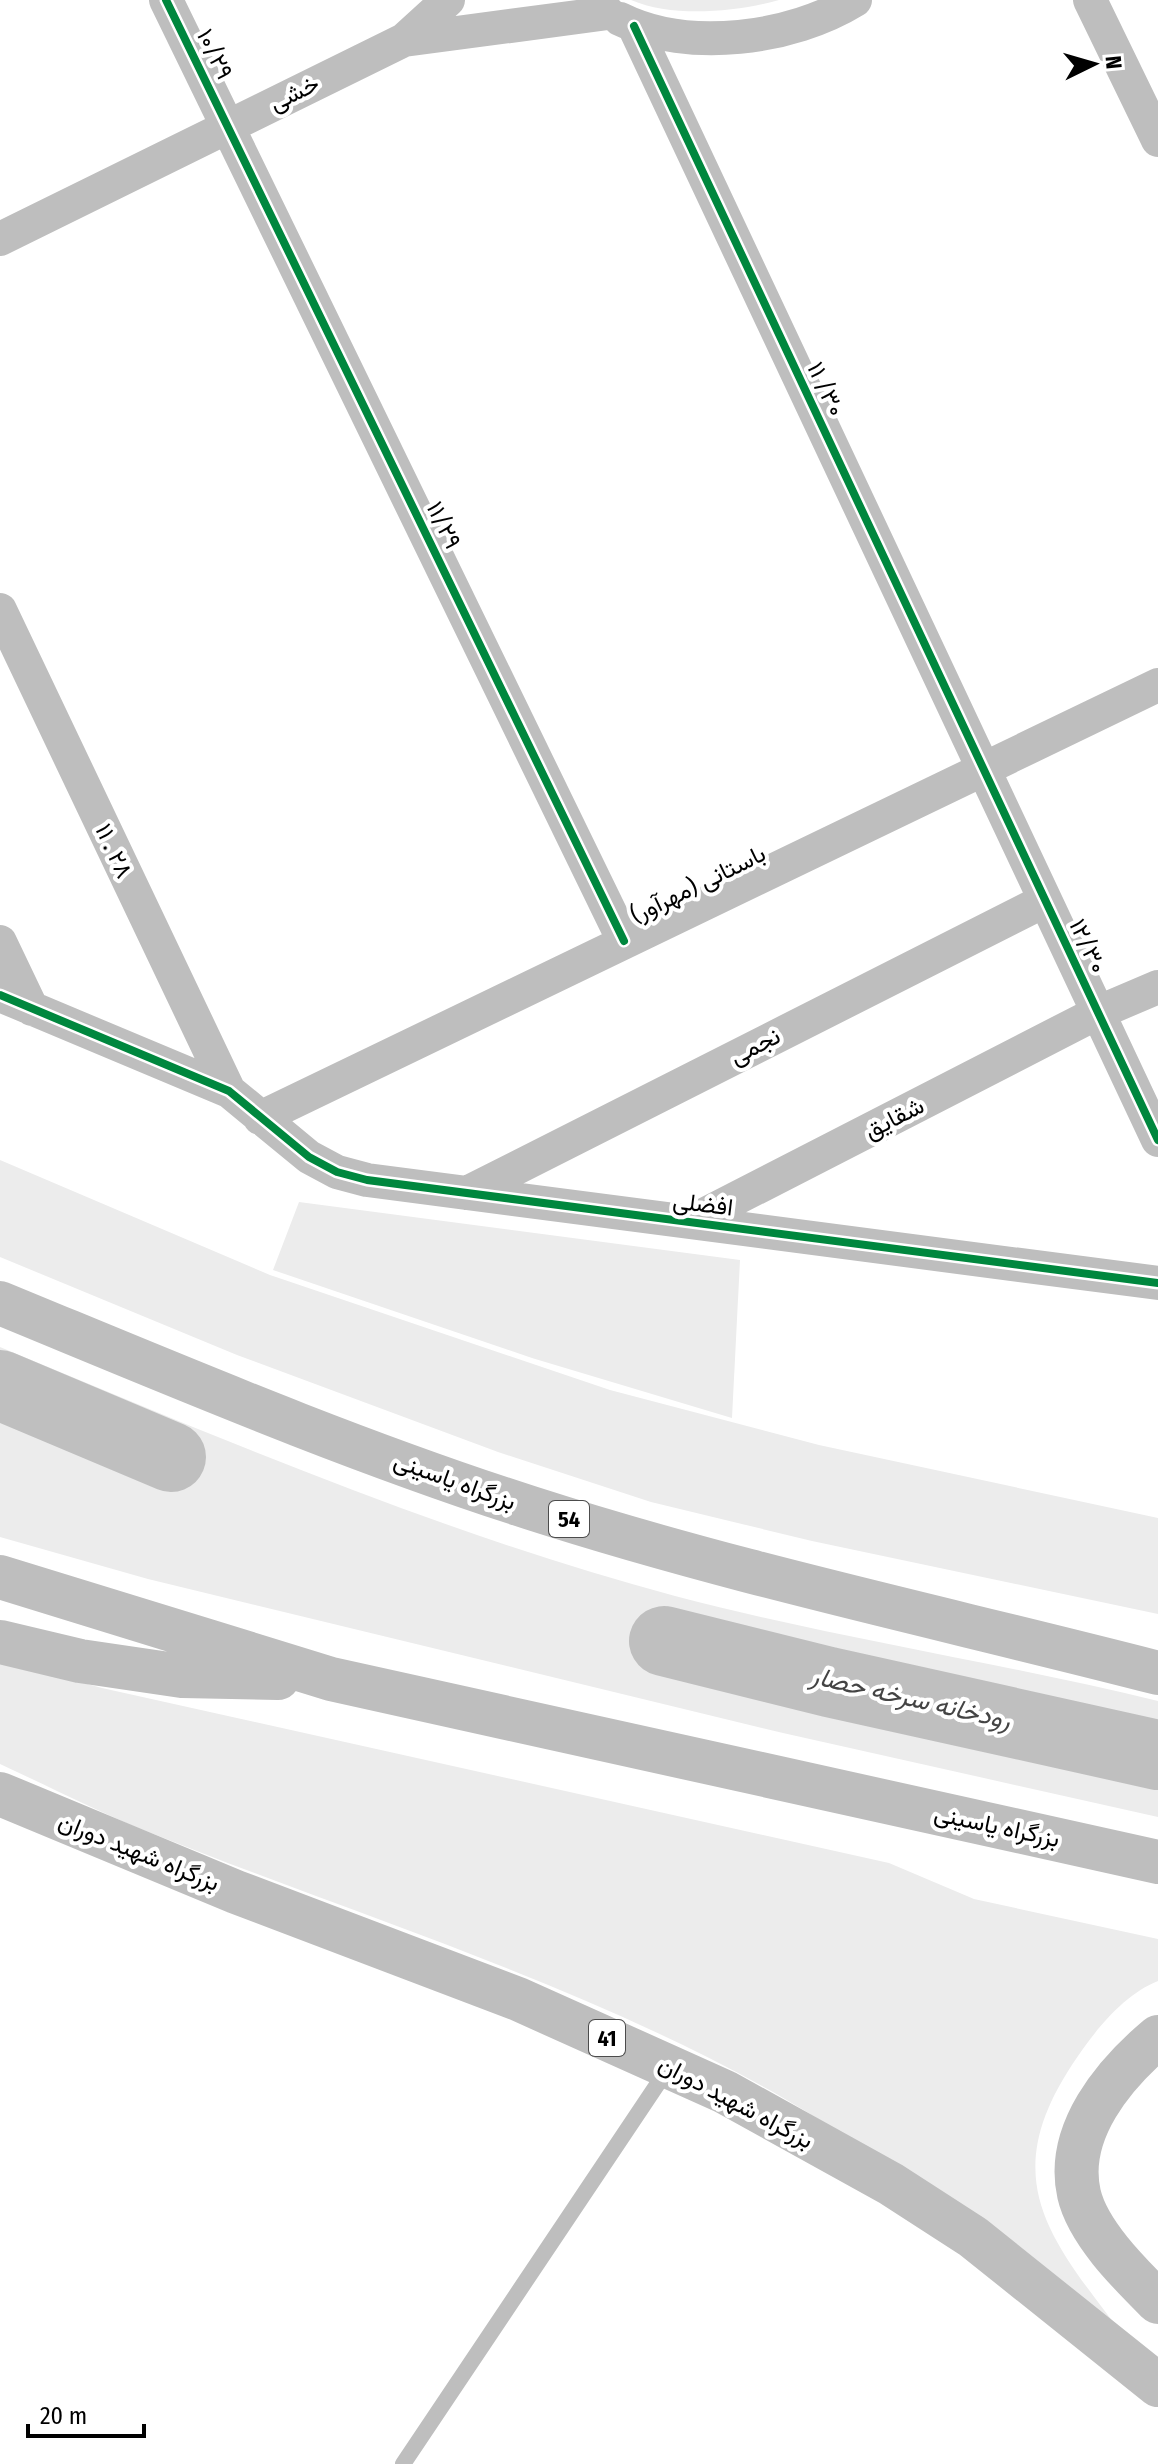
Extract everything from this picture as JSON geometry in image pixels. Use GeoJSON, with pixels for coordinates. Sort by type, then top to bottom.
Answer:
{"type":"FeatureCollection","features":[{"type":"Feature","properties":{"kind":"highway","name":"بزرگراه یاسینی"},"geometry":{"type":"LineString","coordinates":[[0,1303],[266,1413],[531,1508],[749,1569],[1158,1673]]}},
{"type":"Feature","properties":{"kind":"highway","name":"بزرگراه یاسینی"},"geometry":{"type":"LineString","coordinates":[[0,1577],[331,1679],[1158,1862]]}},
{"type":"Feature","properties":{"kind":"highway"},"geometry":{"type":"LineString","coordinates":[[0,1642],[80,1661],[182,1676],[331,1679]]}},
{"type":"Feature","properties":{"kind":"highway","name":"بزرگراه شهید دوران"},"geometry":{"type":"LineString","coordinates":[[0,1794],[236,1892],[518,1999],[725,2092],[891,2184],[973,2237],[1158,2385]]}},
{"type":"Feature","properties":{"kind":"highway"},"geometry":{"type":"LineString","coordinates":[[1158,2037],[1112,2083],[1082,2133],[1077,2161],[1079,2195],[1101,2238],[1158,2302]]}},
{"type":"Feature","properties":{"kind":"street","name":"۱۰/۲۹"},"geometry":{"type":"LineString","coordinates":[[166,0],[227,125]]}},
{"type":"Feature","properties":{"kind":"street"},"geometry":{"type":"LineString","coordinates":[[404,40],[448,0]]}},
{"type":"Feature","properties":{"kind":"street"},"geometry":{"type":"LineString","coordinates":[[612,13],[674,35],[716,37],[801,24],[855,0]]}},
{"type":"Feature","properties":{"kind":"street"},"geometry":{"type":"LineString","coordinates":[[1090,0],[1158,140]]}},
{"type":"Feature","properties":{"kind":"street","name":"خشی"},"geometry":{"type":"LineString","coordinates":[[0,239],[404,40],[612,13]]}},
{"type":"Feature","properties":{"kind":"street","name":"۱۱ /۳۰"},"geometry":{"type":"LineString","coordinates":[[612,13],[981,770]]}},
{"type":"Feature","properties":{"kind":"street","name":"۱۱/۲۹"},"geometry":{"type":"LineString","coordinates":[[227,125],[624,941]]}},
{"type":"Feature","properties":{"kind":"street","name":"۱۱ . ۲۸"},"geometry":{"type":"LineString","coordinates":[[0,610],[229,1091]]}},
{"type":"Feature","properties":{"kind":"street","name":"باستانی (مهرآور)"},"geometry":{"type":"LineString","coordinates":[[260,1118],[1158,685]]}},
{"type":"Feature","properties":{"kind":"street","name":"۱۲/۳۰"},"geometry":{"type":"LineString","coordinates":[[981,770],[1097,1013],[1155,1126]]}},
{"type":"Feature","properties":{"kind":"street","name":"نجمی"},"geometry":{"type":"LineString","coordinates":[[467,1193],[1044,901]]}},
{"type":"Feature","properties":{"kind":"street"},"geometry":{"type":"LineString","coordinates":[[0,942],[32,1009]]}},
{"type":"Feature","properties":{"kind":"street","name":"شقایق"},"geometry":{"type":"LineString","coordinates":[[690,1222],[1097,1013],[1158,987]]}},
{"type":"Feature","properties":{"kind":"street"},"geometry":{"type":"LineString","coordinates":[[0,995],[229,1091]]}},
{"type":"Feature","properties":{"kind":"street","name":"افضلی"},"geometry":{"type":"LineString","coordinates":[[229,1091],[309,1157],[337,1172],[367,1180],[1158,1283]]}},
{"type":"Feature","properties":{"kind":"lane"},"geometry":{"type":"LineString","coordinates":[[403,2464],[670,2066]]}},
{"type":"Feature","properties":{"kind":"shaded area"},"geometry":{"type":"Polygon","coordinates":[[[631,0],[779,0],[743,8],[685,11],[648,6],[631,0]]]}},
{"type":"Feature","properties":{"kind":"shaded area"},"geometry":{"type":"Polygon","coordinates":[[[0,1160],[270,1275],[610,1390],[819,1445],[1158,1518],[1158,1614],[812,1541],[651,1502],[498,1452],[237,1355],[0,1257],[0,1160]]]}},
{"type":"Feature","properties":{"kind":"shaded area"},"geometry":{"type":"Polygon","coordinates":[[[299,1202],[740,1260],[732,1418],[532,1358],[273,1270],[299,1202]]]}},
{"type":"Feature","properties":{"kind":"shaded area"},"geometry":{"type":"Polygon","coordinates":[[[0,1347],[334,1483],[503,1544],[589,1571],[735,1611],[1158,1701],[1158,1817],[783,1733],[148,1579],[0,1537],[0,1347]]]}},
{"type":"Feature","properties":{"kind":"shaded area"},"geometry":{"type":"Polygon","coordinates":[[[0,1660],[102,1688],[889,1863],[974,1899],[1158,1939],[1158,1981],[1134,1994],[1103,2023],[1078,2056],[1052,2100],[1038,2139],[1036,2175],[1042,2208],[1056,2240],[1129,2343],[865,2150],[773,2092],[698,2052],[621,2016],[464,1951],[146,1831],[0,1764],[0,1660]]]}},
{"type":"Feature","properties":{"kind":"waterway","name":"رودخانه سرخه حصار"},"geometry":{"type":"LineString","coordinates":[[0,1385],[171,1457]]}},
{"type":"Feature","properties":{"kind":"waterway","name":"رودخانه سرخه حصار"},"geometry":{"type":"LineString","coordinates":[[664,1641],[829,1682],[1158,1755]]}},
{"type":"Feature","properties":{"kind":"cycle path"},"geometry":{"type":"LineString","coordinates":[[166,0],[624,941]]}},
{"type":"Feature","properties":{"kind":"cycle path"},"geometry":{"type":"LineString","coordinates":[[634,26],[1158,1140]]}},
{"type":"Feature","properties":{"kind":"cycle path"},"geometry":{"type":"LineString","coordinates":[[0,995],[229,1091],[309,1157],[337,1172],[367,1180],[1158,1283]]}}]}
